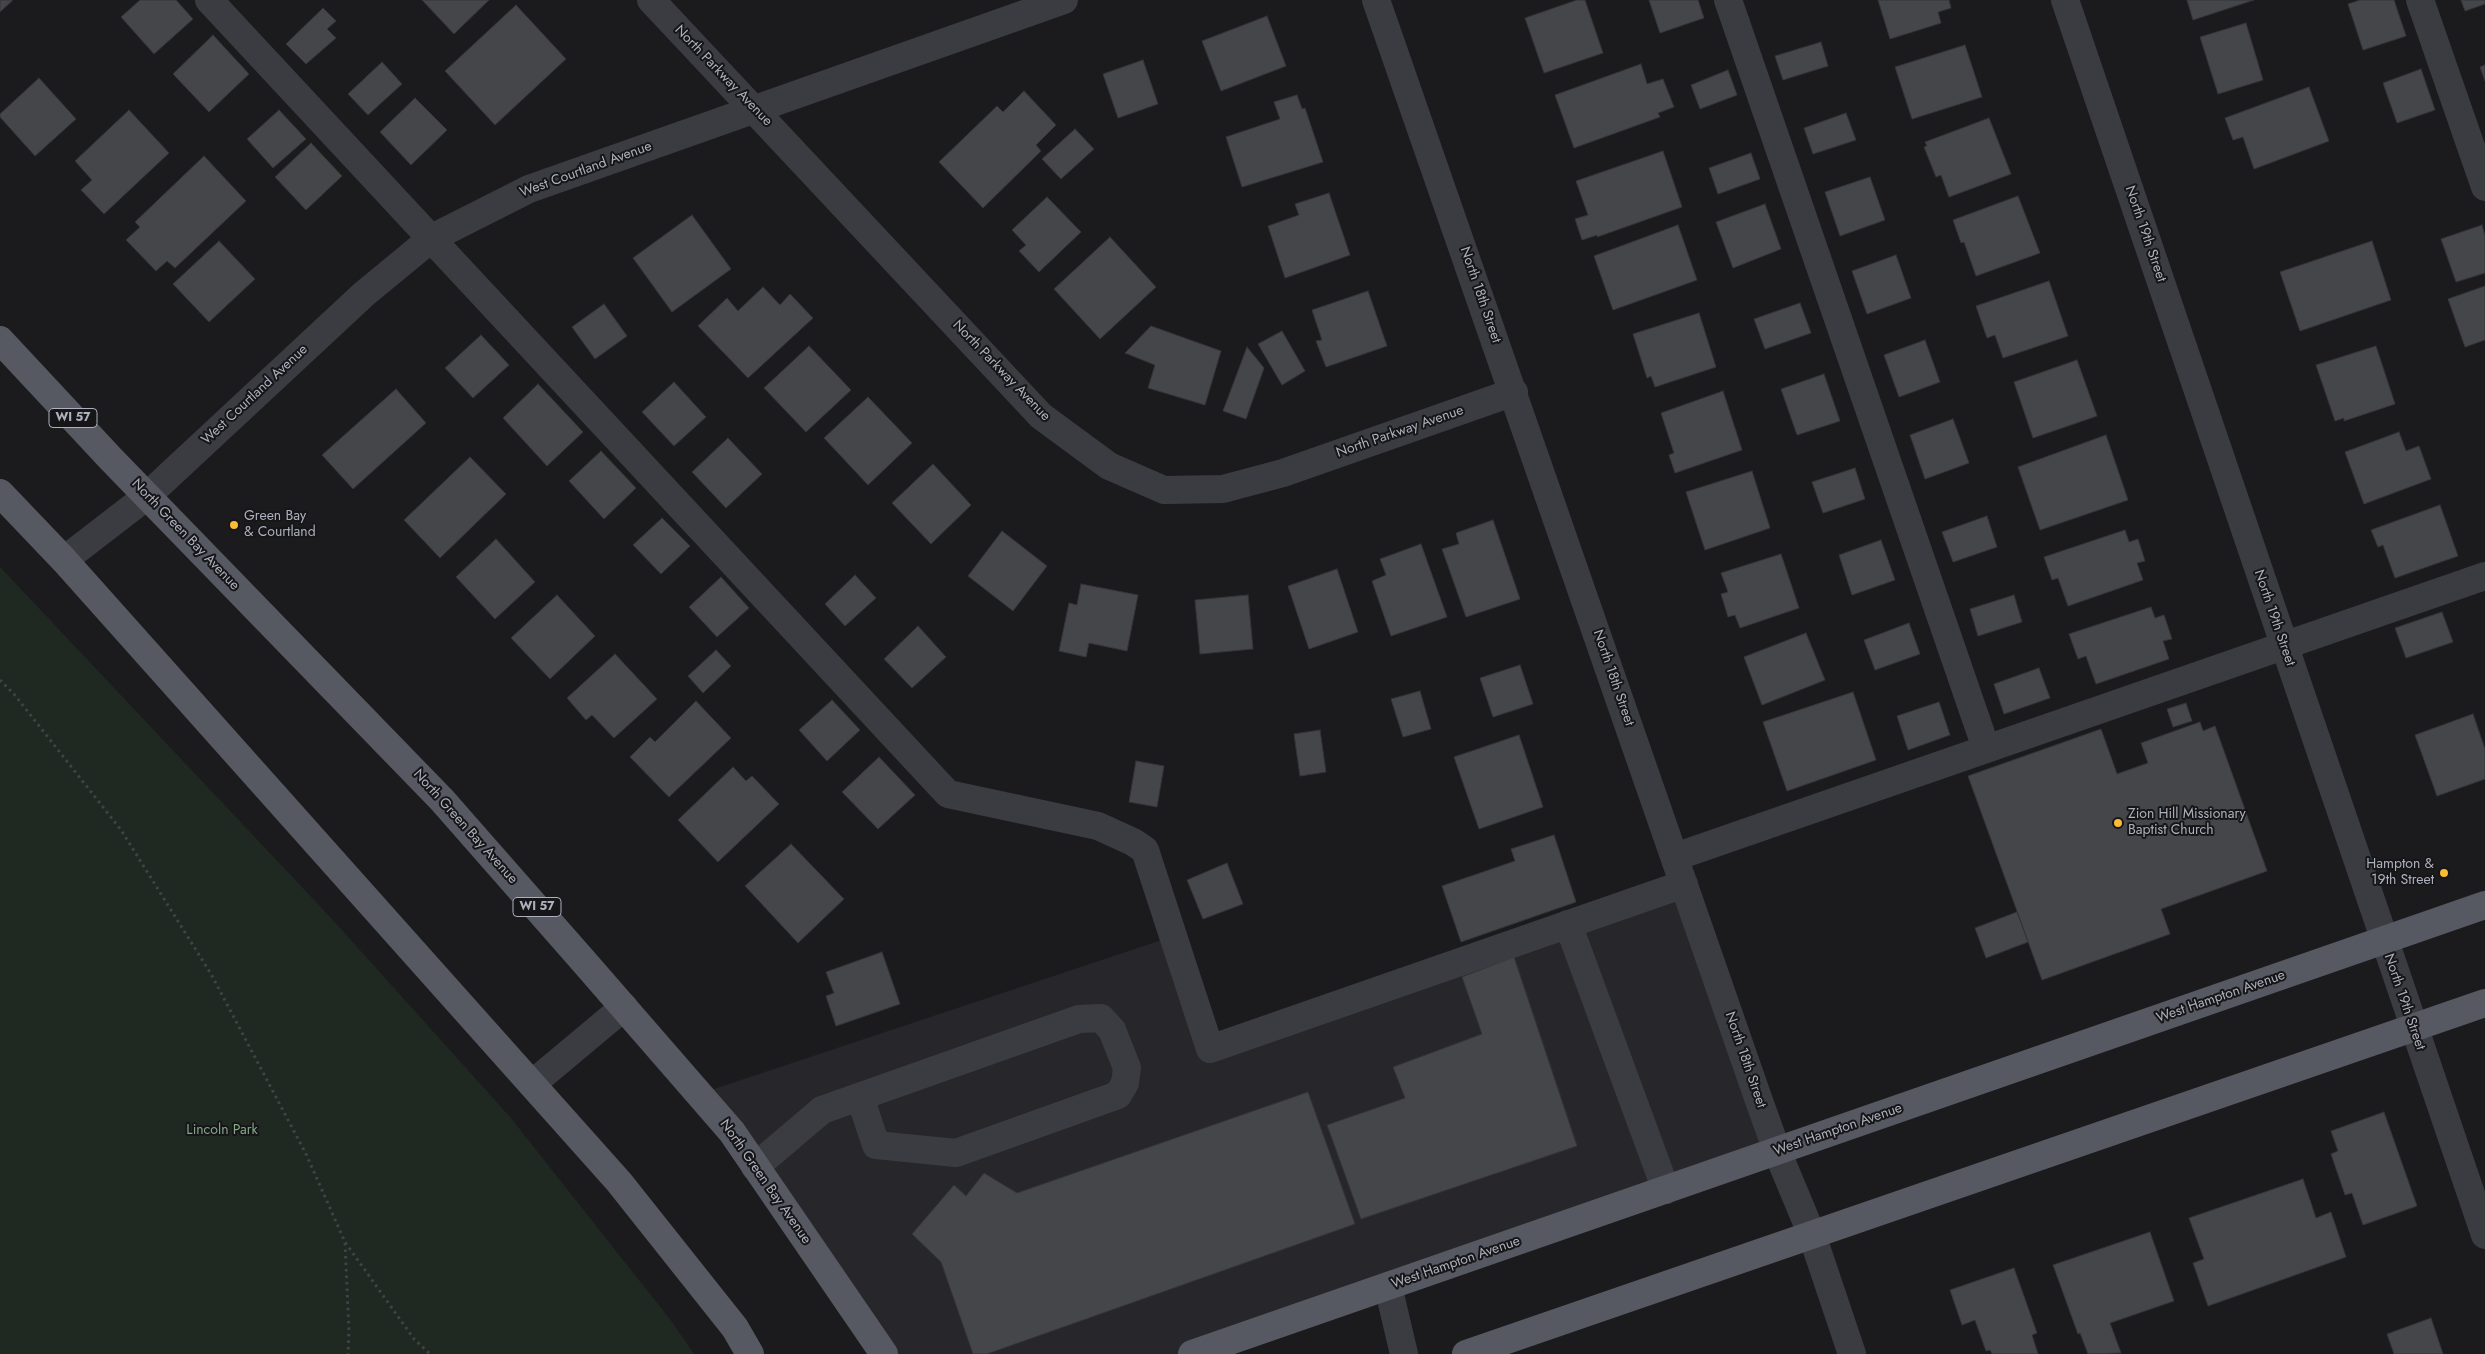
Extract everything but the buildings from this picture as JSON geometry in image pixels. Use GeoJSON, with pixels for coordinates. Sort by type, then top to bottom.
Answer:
{"type":"FeatureCollection","features":[{"type":"Feature","properties":{"kind":"main road","name":"North Green Bay Avenue"},"geometry":{"type":"LineString","coordinates":[[0,340],[147,496],[442,800],[624,1007],[732,1132],[884,1354]]}},
{"type":"Feature","properties":{"kind":"main road"},"geometry":{"type":"LineString","coordinates":[[0,494],[64,560],[619,1182],[735,1328],[750,1354]]}},
{"type":"Feature","properties":{"kind":"main road","name":"West Hampton Avenue"},"geometry":{"type":"LineString","coordinates":[[1192,1354],[2485,905]]}},
{"type":"Feature","properties":{"kind":"main road"},"geometry":{"type":"LineString","coordinates":[[1466,1354],[2485,1003]]}},
{"type":"Feature","properties":{"kind":"street"},"geometry":{"type":"LineString","coordinates":[[209,0],[948,794],[1098,826],[1133,842],[1145,850],[1210,1049],[1684,884]]}},
{"type":"Feature","properties":{"kind":"street","name":"North Parkway Avenue"},"geometry":{"type":"LineString","coordinates":[[651,0],[1041,416],[1109,466],[1164,490],[1223,489],[1283,473],[1514,392]]}},
{"type":"Feature","properties":{"kind":"street","name":"West Courtland Avenue"},"geometry":{"type":"LineString","coordinates":[[64,560],[147,496],[364,294],[432,238],[529,189],[754,108],[1019,8],[1064,0]]}},
{"type":"Feature","properties":{"kind":"street","name":"North 18th Street"},"geometry":{"type":"LineString","coordinates":[[1376,0],[1514,392],[1776,1151],[1812,1235],[1852,1354]]}},
{"type":"Feature","properties":{"kind":"street"},"geometry":{"type":"LineString","coordinates":[[1728,0],[1986,748]]}},
{"type":"Feature","properties":{"kind":"street","name":"North 19th Street"},"geometry":{"type":"LineString","coordinates":[[2065,0],[2383,940],[2485,1235]]}},
{"type":"Feature","properties":{"kind":"street"},"geometry":{"type":"LineString","coordinates":[[2420,0],[2485,187]]}},
{"type":"Feature","properties":{"kind":"street"},"geometry":{"type":"LineString","coordinates":[[1675,857],[2485,576]]}},
{"type":"Feature","properties":{"kind":"street"},"geometry":{"type":"LineString","coordinates":[[1568,924],[1666,1190]]}},
{"type":"Feature","properties":{"kind":"street"},"geometry":{"type":"LineString","coordinates":[[532,1084],[624,1007]]}},
{"type":"Feature","properties":{"kind":"street"},"geometry":{"type":"LineString","coordinates":[[755,1167],[822,1110],[1079,1019],[1100,1018],[1112,1030],[1127,1068],[1125,1083],[1118,1095],[956,1153],[876,1145],[860,1097]]}},
{"type":"Feature","properties":{"kind":"street"},"geometry":{"type":"LineString","coordinates":[[1388,1286],[1404,1354]]}},
{"type":"Feature","properties":{"kind":"path"},"geometry":{"type":"LineString","coordinates":[[0,680],[14,694],[120,830],[211,974],[306,1154],[344,1242],[414,1339],[430,1354]]}},
{"type":"Feature","properties":{"kind":"path"},"geometry":{"type":"LineString","coordinates":[[344,1242],[349,1331],[348,1354]]}},
{"type":"Feature","properties":{"kind":"shaded area"},"geometry":{"type":"Polygon","coordinates":[[[1684,884],[1777,1151],[1192,1354],[884,1354],[699,1094],[1174,936],[1210,1049],[1684,884]]]}},
{"type":"Feature","properties":{"kind":"green space","name":"Lincoln Park"},"geometry":{"type":"Polygon","coordinates":[[[0,567],[331,918],[510,1117],[672,1322],[694,1354],[0,1354],[0,567]]]}},
{"type":"Feature","properties":{"kind":"place","name":"Green Bay & Courtland"},"geometry":{"type":"Point","coordinates":[234,525]}},
{"type":"Feature","properties":{"kind":"place","name":"Zion Hill Missionary Baptist Church"},"geometry":{"type":"Point","coordinates":[2118,823]}},
{"type":"Feature","properties":{"kind":"place","name":"Hampton & 19th Street"},"geometry":{"type":"Point","coordinates":[2444,873]}}]}
